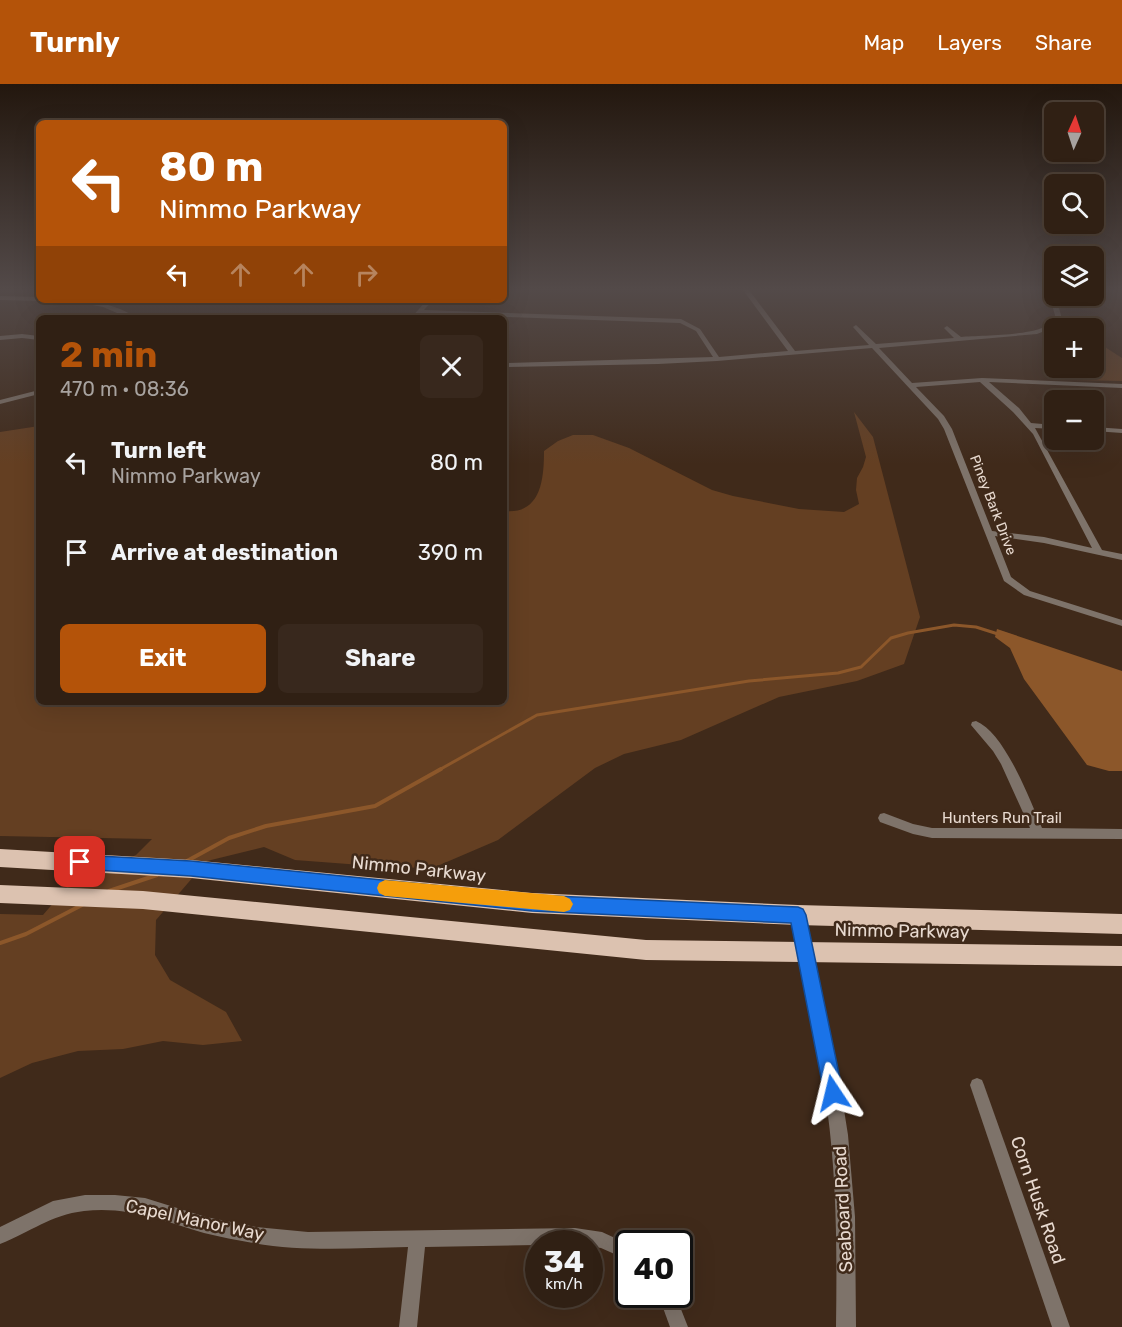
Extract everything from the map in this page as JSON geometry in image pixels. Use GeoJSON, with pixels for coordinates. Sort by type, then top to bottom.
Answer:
{"type":"FeatureCollection","features":[{"type":"Feature","properties":{"kind":"highway","name":"Nimmo Parkway"},"geometry":{"type":"LineString","coordinates":[[0,858],[191,868],[532,903],[798,915],[1122,924]]}},
{"type":"Feature","properties":{"kind":"highway","name":"Nimmo Parkway"},"geometry":{"type":"LineString","coordinates":[[0,894],[142,900],[646,950],[1122,956]]}},
{"type":"Feature","properties":{"kind":"street"},"geometry":{"type":"LineString","coordinates":[[710,348],[717,359]]}},
{"type":"Feature","properties":{"kind":"street"},"geometry":{"type":"LineString","coordinates":[[789,348],[793,353]]}},
{"type":"Feature","properties":{"kind":"street"},"geometry":{"type":"LineString","coordinates":[[507,365],[717,359],[851,348]]}},
{"type":"Feature","properties":{"kind":"street","name":"Piney Bark Drive"},"geometry":{"type":"LineString","coordinates":[[876,348],[941,418],[955,440],[1006,577],[1017,588],[1027,593],[1122,623]]}},
{"type":"Feature","properties":{"kind":"street"},"geometry":{"type":"LineString","coordinates":[[982,380],[1029,425],[1099,553]]}},
{"type":"Feature","properties":{"kind":"street"},"geometry":{"type":"LineString","coordinates":[[911,385],[982,380],[1122,386]]}},
{"type":"Feature","properties":{"kind":"street"},"geometry":{"type":"LineString","coordinates":[[0,402],[29,398],[36,394]]}},
{"type":"Feature","properties":{"kind":"street"},"geometry":{"type":"LineString","coordinates":[[1029,425],[1044,426]]}},
{"type":"Feature","properties":{"kind":"street"},"geometry":{"type":"LineString","coordinates":[[1104,430],[1119,431],[1122,439]]}},
{"type":"Feature","properties":{"kind":"street"},"geometry":{"type":"LineString","coordinates":[[989,533],[1044,540],[1122,557]]}},
{"type":"Feature","properties":{"kind":"street"},"geometry":{"type":"LineString","coordinates":[[976,725],[1002,754],[1038,833]]}},
{"type":"Feature","properties":{"kind":"street","name":"Hunters Run Trail"},"geometry":{"type":"LineString","coordinates":[[884,818],[913,829],[932,833],[1122,834]]}},
{"type":"Feature","properties":{"kind":"street","name":"Seaboard Road"},"geometry":{"type":"LineString","coordinates":[[798,915],[831,1079],[838,1131],[846,1244],[846,1327]]}},
{"type":"Feature","properties":{"kind":"street","name":"Corn Husk Road"},"geometry":{"type":"LineString","coordinates":[[977,1085],[1061,1327]]}},
{"type":"Feature","properties":{"kind":"street","name":"Capel Manor Way"},"geometry":{"type":"LineString","coordinates":[[0,1236],[52,1209],[85,1203],[116,1203],[145,1206],[206,1225],[256,1235],[308,1240],[575,1236],[602,1240],[615,1246]]}},
{"type":"Feature","properties":{"kind":"street"},"geometry":{"type":"LineString","coordinates":[[408,1327],[417,1240]]}},
{"type":"Feature","properties":{"kind":"street"},"geometry":{"type":"LineString","coordinates":[[672,1308],[679,1327]]}},
{"type":"Feature","properties":{"kind":"shaded area"},"geometry":{"type":"Polygon","coordinates":[[[1104,348],[1122,358],[1122,381],[1072,380],[1071,378],[1104,378],[1104,348]]]}},
{"type":"Feature","properties":{"kind":"shaded area"},"geometry":{"type":"Polygon","coordinates":[[[854,412],[873,437],[920,617],[904,664],[857,681],[779,697],[681,740],[624,754],[595,768],[498,840],[435,867],[401,868],[295,860],[264,847],[207,861],[156,920],[155,955],[170,980],[226,1012],[242,1041],[203,1045],[163,1041],[123,1049],[78,1051],[32,1063],[0,1078],[0,914],[43,915],[67,887],[136,855],[152,839],[0,836],[0,432],[36,426],[36,705],[507,705],[507,511],[516,511],[533,501],[541,483],[544,451],[558,441],[573,435],[593,435],[629,448],[712,490],[799,509],[844,512],[859,504],[856,490],[857,478],[866,457],[854,412]]]}},
{"type":"Feature","properties":{"kind":"shaded area"},"geometry":{"type":"Polygon","coordinates":[[[997,629],[1122,671],[1122,771],[1109,771],[1087,765],[1024,679],[1010,648],[995,637],[997,629]]]}},
{"type":"Feature","properties":{"kind":"waterway"},"geometry":{"type":"LineString","coordinates":[[439,770],[537,715],[749,681],[838,673],[861,667],[891,638],[908,633],[954,625],[976,627],[998,634]]}},
{"type":"Feature","properties":{"kind":"waterway"},"geometry":{"type":"LineString","coordinates":[[187,861],[229,838],[266,826],[375,806],[441,769]]}},
{"type":"Feature","properties":{"kind":"waterway"},"geometry":{"type":"LineString","coordinates":[[109,891],[157,875]]}},
{"type":"Feature","properties":{"kind":"waterway"},"geometry":{"type":"LineString","coordinates":[[0,943],[26,934],[82,905]]}},
{"type":"Feature","properties":{"kind":"slow traffic"},"geometry":{"type":"LineString","coordinates":[[385,888],[532,903],[564,904]]}},
{"type":"Feature","properties":{"kind":"route"},"geometry":{"type":"LineString","coordinates":[[80,862],[191,868],[532,903],[798,915],[833,1093]]}}]}
